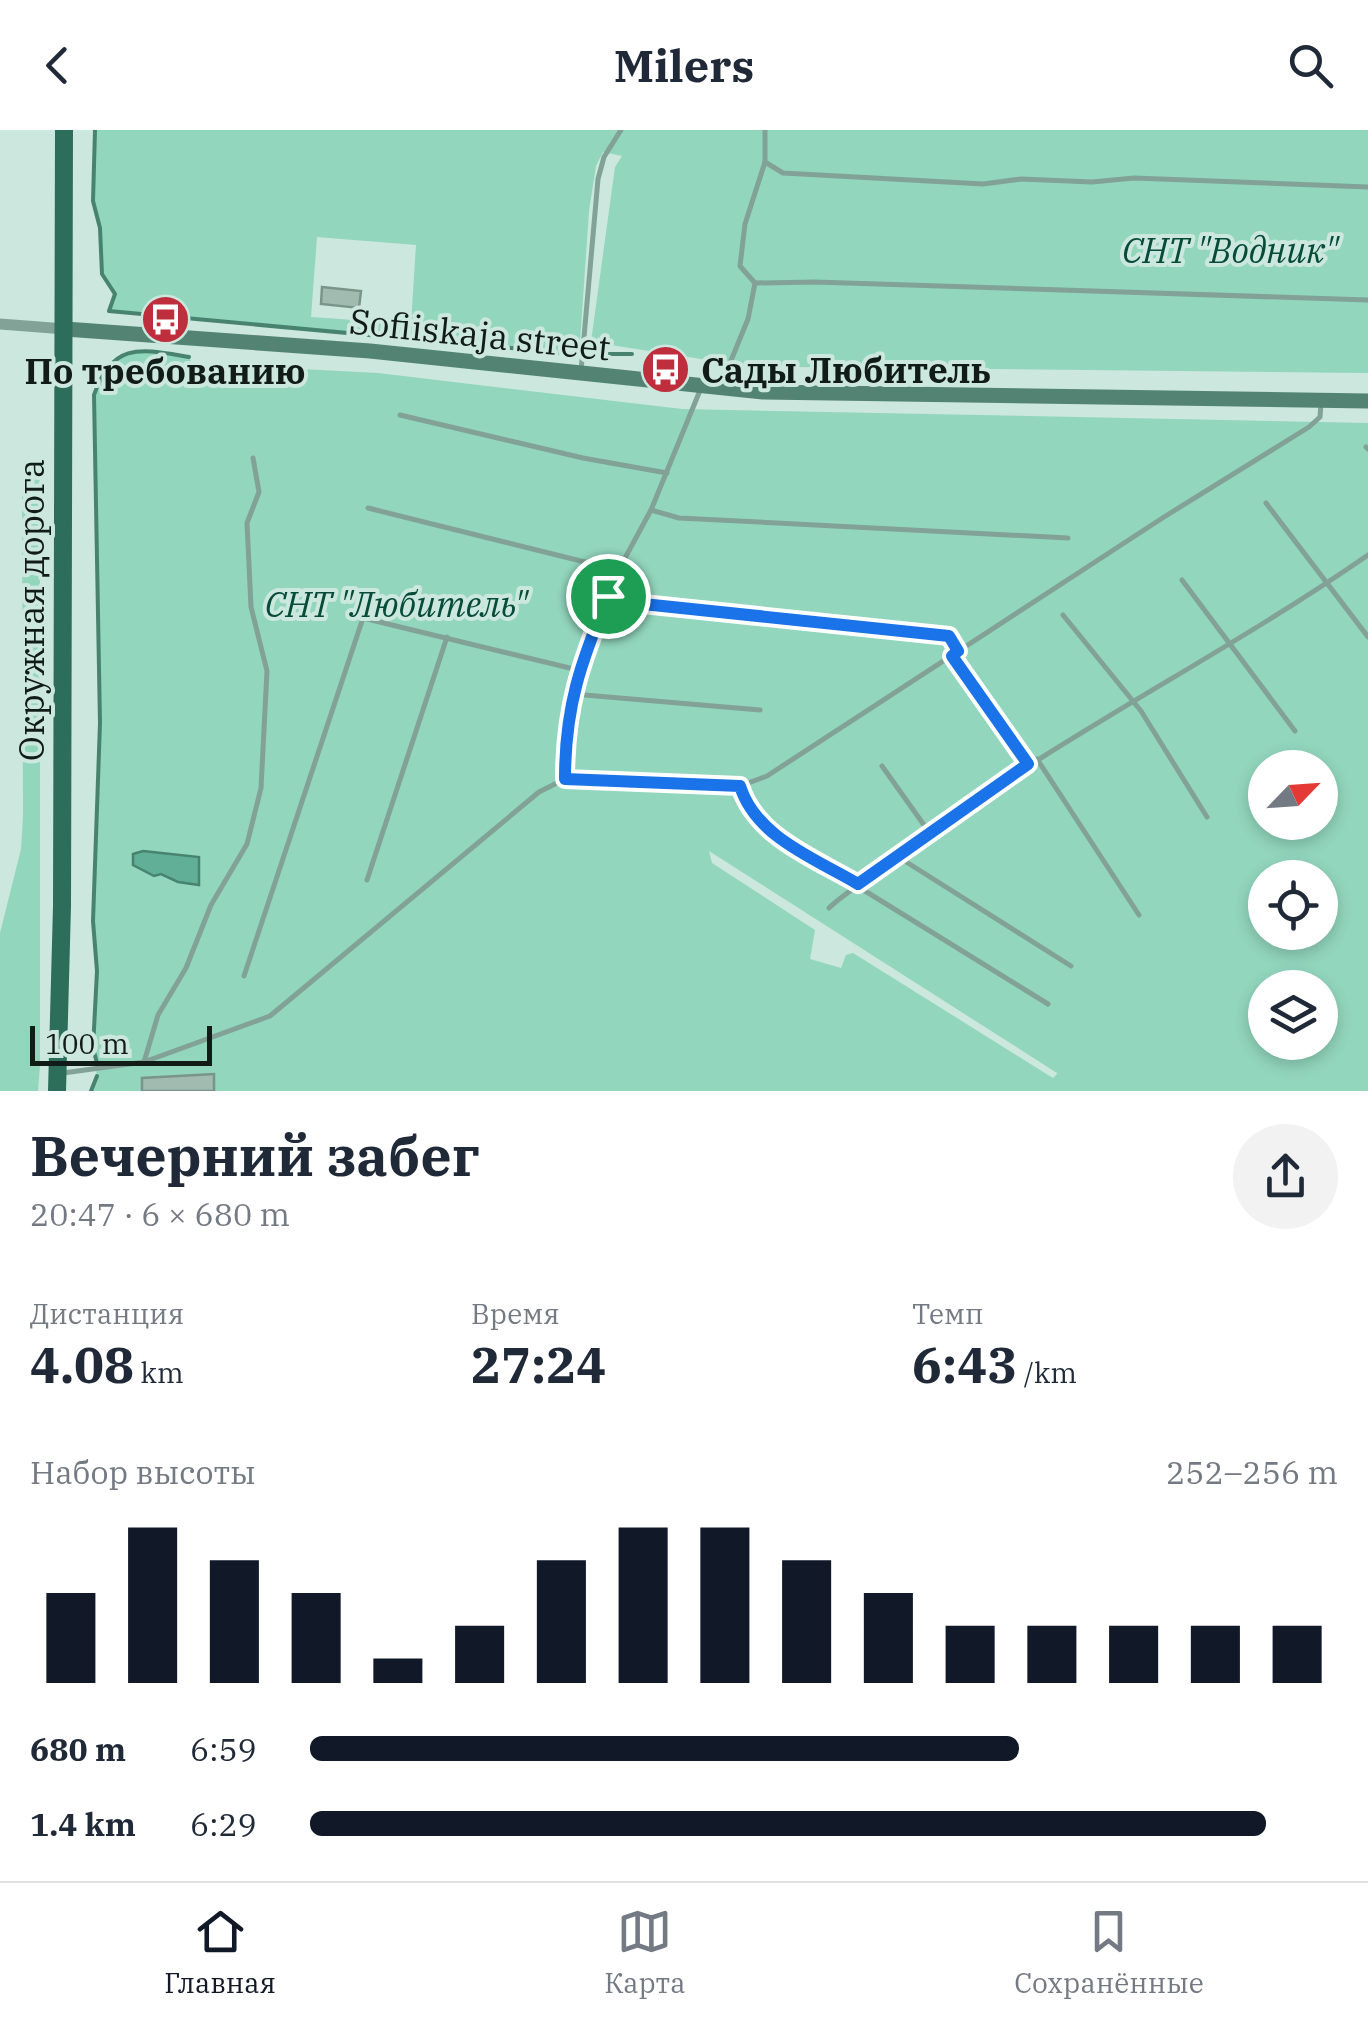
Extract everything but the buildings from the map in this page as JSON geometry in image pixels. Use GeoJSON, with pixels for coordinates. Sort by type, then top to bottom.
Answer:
{"type":"FeatureCollection","features":[{"type":"Feature","properties":{"kind":"main road","name":"Окружная дорога"},"geometry":{"type":"LineString","coordinates":[[58,1082],[64,130]]}},
{"type":"Feature","properties":{"kind":"main road","name":"Sofiiskaja street"},"geometry":{"type":"LineString","coordinates":[[65,329],[351,350],[701,388],[1368,400]]}},
{"type":"Feature","properties":{"kind":"street"},"geometry":{"type":"LineString","coordinates":[[0,324],[65,329]]}},
{"type":"Feature","properties":{"kind":"lane"},"geometry":{"type":"LineString","coordinates":[[580,375],[598,179],[604,157],[620,130]]}},
{"type":"Feature","properties":{"kind":"lane"},"geometry":{"type":"LineString","coordinates":[[765,130],[765,162],[745,224],[740,266],[756,283],[1368,300]]}},
{"type":"Feature","properties":{"kind":"lane"},"geometry":{"type":"LineString","coordinates":[[765,162],[783,173],[983,184],[1021,179],[1092,182],[1134,178],[1368,187]]}},
{"type":"Feature","properties":{"kind":"lane"},"geometry":{"type":"LineString","coordinates":[[730,363],[748,318],[756,283]]}},
{"type":"Feature","properties":{"kind":"lane"},"geometry":{"type":"LineString","coordinates":[[565,779],[565,740],[578,670],[618,571],[667,474],[701,388]]}},
{"type":"Feature","properties":{"kind":"lane"},"geometry":{"type":"LineString","coordinates":[[58,1082],[144,1062],[270,1016],[539,792],[565,779],[740,786],[767,776],[1309,428],[1320,416],[1322,400]]}},
{"type":"Feature","properties":{"kind":"lane"},"geometry":{"type":"LineString","coordinates":[[400,415],[667,474]]}},
{"type":"Feature","properties":{"kind":"lane"},"geometry":{"type":"LineString","coordinates":[[144,1062],[158,1015],[186,968],[211,905],[246,844],[262,788],[267,671],[250,607],[247,523],[259,492],[253,458]]}},
{"type":"Feature","properties":{"kind":"lane"},"geometry":{"type":"LineString","coordinates":[[1266,503],[1368,638]]}},
{"type":"Feature","properties":{"kind":"lane"},"geometry":{"type":"LineString","coordinates":[[368,508],[618,571]]}},
{"type":"Feature","properties":{"kind":"lane"},"geometry":{"type":"LineString","coordinates":[[651,510],[678,518],[1068,538]]}},
{"type":"Feature","properties":{"kind":"lane"},"geometry":{"type":"LineString","coordinates":[[830,908],[929,832],[1028,764],[1327,584],[1368,555]]}},
{"type":"Feature","properties":{"kind":"lane"},"geometry":{"type":"LineString","coordinates":[[1182,580],[1295,731]]}},
{"type":"Feature","properties":{"kind":"lane"},"geometry":{"type":"LineString","coordinates":[[608,596],[624,602],[949,636],[958,651]]}},
{"type":"Feature","properties":{"kind":"lane"},"geometry":{"type":"LineString","coordinates":[[1062,614],[1141,711],[1207,817]]}},
{"type":"Feature","properties":{"kind":"lane"},"geometry":{"type":"LineString","coordinates":[[244,976],[362,618],[578,670]]}},
{"type":"Feature","properties":{"kind":"lane"},"geometry":{"type":"LineString","coordinates":[[367,880],[447,637]]}},
{"type":"Feature","properties":{"kind":"lane"},"geometry":{"type":"LineString","coordinates":[[952,656],[1028,764]]}},
{"type":"Feature","properties":{"kind":"lane"},"geometry":{"type":"LineString","coordinates":[[573,694],[760,710]]}},
{"type":"Feature","properties":{"kind":"lane"},"geometry":{"type":"LineString","coordinates":[[1038,758],[1139,915]]}},
{"type":"Feature","properties":{"kind":"lane"},"geometry":{"type":"LineString","coordinates":[[882,766],[929,832]]}},
{"type":"Feature","properties":{"kind":"lane"},"geometry":{"type":"LineString","coordinates":[[740,786],[746,806],[774,834],[1048,1004]]}},
{"type":"Feature","properties":{"kind":"lane"},"geometry":{"type":"LineString","coordinates":[[898,857],[1071,966]]}},
{"type":"Feature","properties":{"kind":"green space","name":"СНТ \"Водник\""},"geometry":{"type":"Polygon","coordinates":[[[95,130],[1368,130],[1368,373],[796,367],[721,362],[591,342],[615,167],[622,156],[603,152],[596,166],[589,211],[580,342],[575,354],[109,311],[115,294],[102,274],[100,228],[93,201],[95,130]],[[317,237],[311,317],[411,324],[416,245],[317,237]]]}},
{"type":"Feature","properties":{"kind":"green space","name":"СНТ \"Любитель\""},"geometry":{"type":"Polygon","coordinates":[[[144,351],[189,357],[191,361],[208,364],[378,373],[682,409],[1368,423],[1368,1091],[91,1091],[97,1076],[93,1048],[97,971],[93,921],[100,723],[94,395],[117,357],[144,351]],[[709,851],[712,863],[815,930],[810,959],[841,968],[846,955],[853,953],[1053,1078],[1057,1074],[1057,1073],[709,851]]]}},
{"type":"Feature","properties":{"kind":"green space"},"geometry":{"type":"Polygon","coordinates":[[[33,472],[40,473],[40,1065],[38,1091],[0,1091],[0,933],[21,849],[23,817],[22,479],[33,472]]]}},
{"type":"Feature","properties":{"kind":"shaded area"},"geometry":{"type":"Polygon","coordinates":[[[143,851],[199,857],[199,885],[161,874],[154,876],[133,865],[133,854],[143,851]]]}},
{"type":"Feature","properties":{"kind":"waterway"},"geometry":{"type":"LineString","coordinates":[[95,130],[93,201],[100,228],[102,274],[115,294],[109,311],[575,354],[632,354]]}},
{"type":"Feature","properties":{"kind":"waterway"},"geometry":{"type":"LineString","coordinates":[[97,1063],[93,1048],[97,971],[93,921],[100,723],[94,395],[110,365],[120,357],[143,351],[189,357]]}},
{"type":"Feature","properties":{"kind":"waterway"},"geometry":{"type":"LineString","coordinates":[[91,1091],[97,1076]]}},
{"type":"Feature","properties":{"kind":"place","name":"По требованию"},"geometry":{"type":"Point","coordinates":[165,319]}},
{"type":"Feature","properties":{"kind":"place","name":"Сады Любитель"},"geometry":{"type":"Point","coordinates":[666,370]}},
{"type":"Feature","properties":{"kind":"route"},"geometry":{"type":"LineString","coordinates":[[608,596],[624,602],[949,636],[958,651],[952,656],[1028,764],[929,832],[872,878],[858,884],[774,834],[746,806],[740,786],[565,779],[565,740],[578,670],[608,596]]}}]}
